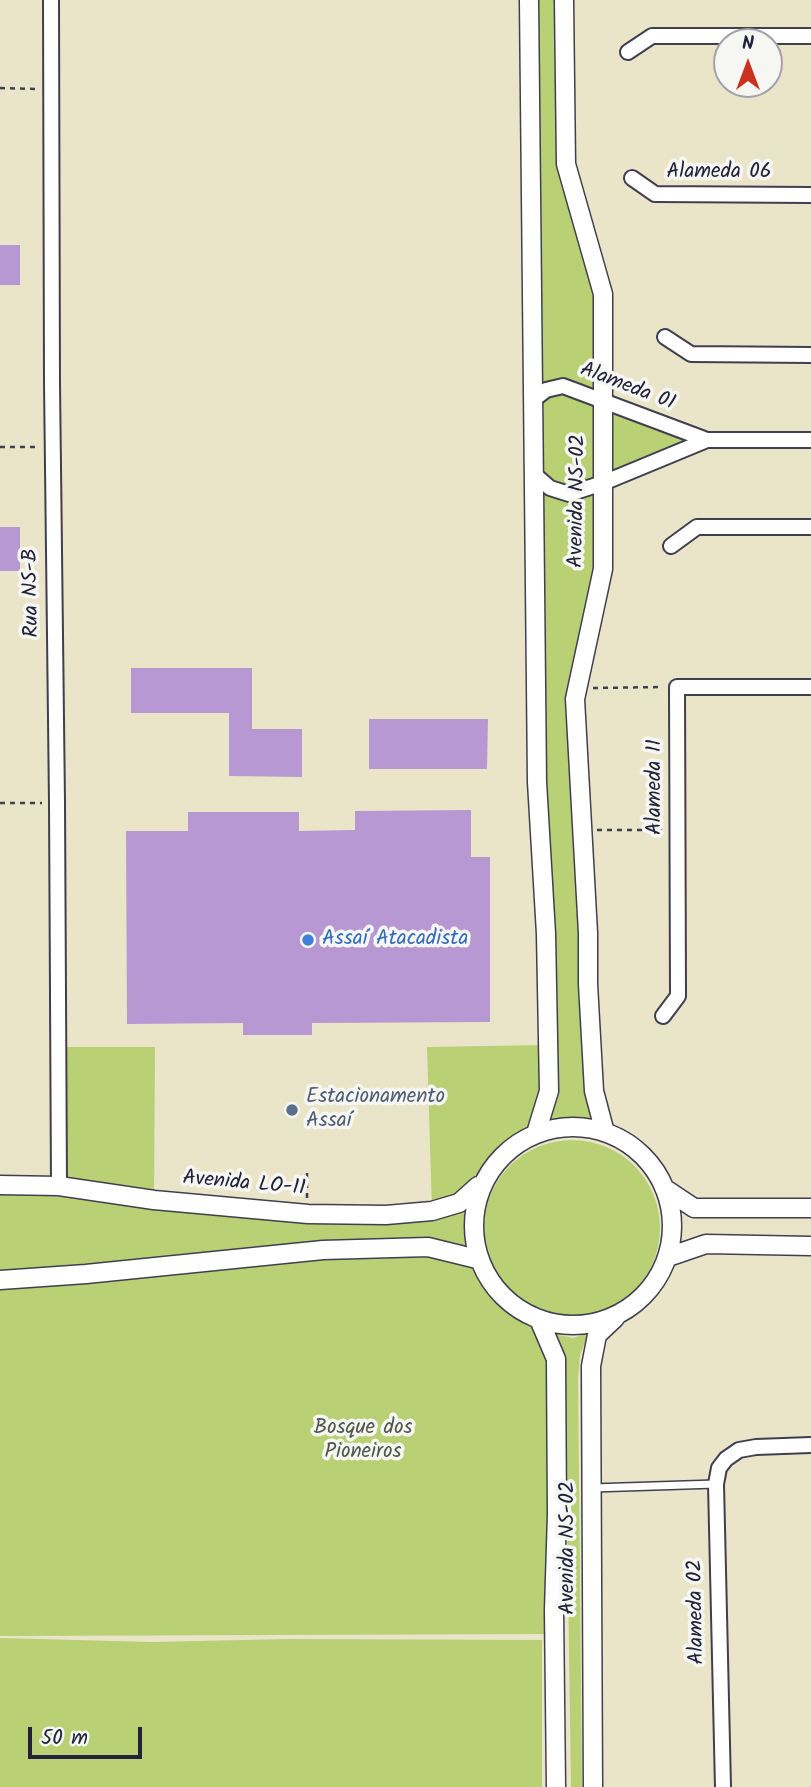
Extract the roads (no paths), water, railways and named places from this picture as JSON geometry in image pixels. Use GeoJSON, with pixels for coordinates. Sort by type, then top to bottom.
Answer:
{"type":"FeatureCollection","features":[{"type":"Feature","properties":{"kind":"street","name":"Rua NS-B"},"geometry":{"type":"LineString","coordinates":[[51,0],[59,1186]]}},
{"type":"Feature","properties":{"kind":"street","name":"Avenida NS-02"},"geometry":{"type":"LineString","coordinates":[[529,0],[537,782],[547,934],[550,1091],[537,1130]]}},
{"type":"Feature","properties":{"kind":"street","name":"Avenida NS-02"},"geometry":{"type":"LineString","coordinates":[[564,0],[566,164],[603,294],[603,569],[575,699],[593,1079],[604,1129]]}},
{"type":"Feature","properties":{"kind":"street"},"geometry":{"type":"LineString","coordinates":[[628,52],[652,36],[811,36]]}},
{"type":"Feature","properties":{"kind":"street","name":"Alameda 06"},"geometry":{"type":"LineString","coordinates":[[632,178],[655,194],[811,195]]}},
{"type":"Feature","properties":{"kind":"street"},"geometry":{"type":"LineString","coordinates":[[665,337],[691,354],[811,355]]}},
{"type":"Feature","properties":{"kind":"street","name":"Alameda 01"},"geometry":{"type":"LineString","coordinates":[[533,400],[546,390],[563,386],[707,440],[811,440]]}},
{"type":"Feature","properties":{"kind":"street","name":"Alameda 01"},"geometry":{"type":"LineString","coordinates":[[534,474],[550,488],[569,494],[603,483],[707,440]]}},
{"type":"Feature","properties":{"kind":"street"},"geometry":{"type":"LineString","coordinates":[[671,546],[697,527],[811,527]]}},
{"type":"Feature","properties":{"kind":"street","name":"Alameda 11"},"geometry":{"type":"LineString","coordinates":[[663,1016],[678,996],[677,687],[811,687]]}},
{"type":"Feature","properties":{"kind":"street"},"geometry":{"type":"LineString","coordinates":[[604,1129],[650,1165],[664,1188],[674,1220],[671,1256],[652,1290],[615,1318],[587,1324],[541,1324],[496,1290],[477,1259],[473,1228],[478,1186],[501,1156],[537,1130],[604,1129]]}},
{"type":"Feature","properties":{"kind":"street","name":"Avenida LO-11"},"geometry":{"type":"LineString","coordinates":[[0,1185],[59,1186],[154,1200],[308,1214],[386,1215],[432,1211],[459,1203],[478,1186]]}},
{"type":"Feature","properties":{"kind":"street"},"geometry":{"type":"LineString","coordinates":[[664,1188],[695,1208],[811,1208]]}},
{"type":"Feature","properties":{"kind":"street"},"geometry":{"type":"LineString","coordinates":[[671,1256],[706,1244],[811,1246]]}},
{"type":"Feature","properties":{"kind":"street"},"geometry":{"type":"LineString","coordinates":[[0,1280],[323,1250],[428,1247],[477,1259]]}},
{"type":"Feature","properties":{"kind":"street","name":"Avenida NS-02"},"geometry":{"type":"LineString","coordinates":[[593,1787],[591,1367],[597,1335],[615,1318]]}},
{"type":"Feature","properties":{"kind":"street","name":"Avenida NS-02"},"geometry":{"type":"LineString","coordinates":[[541,1324],[556,1359],[556,1787]]}},
{"type":"Feature","properties":{"kind":"street"},"geometry":{"type":"LineString","coordinates":[[716,1484],[719,1468],[739,1450],[811,1445]]}},
{"type":"Feature","properties":{"kind":"street","name":"Alameda 02"},"geometry":{"type":"LineString","coordinates":[[716,1484],[723,1787]]}},
{"type":"Feature","properties":{"kind":"lane"},"geometry":{"type":"LineString","coordinates":[[592,1488],[716,1484]]}},
{"type":"Feature","properties":{"kind":"place","name":"Assaí Atacadista"},"geometry":{"type":"Point","coordinates":[308,940]}},
{"type":"Feature","properties":{"kind":"place","name":"Estacionamento Assaí"},"geometry":{"type":"Point","coordinates":[292,1110]}},
{"type":"Feature","properties":{"kind":"park label","name":"Bosque dos Pioneiros"},"geometry":{"type":"Point","coordinates":[363,1441]}}]}
